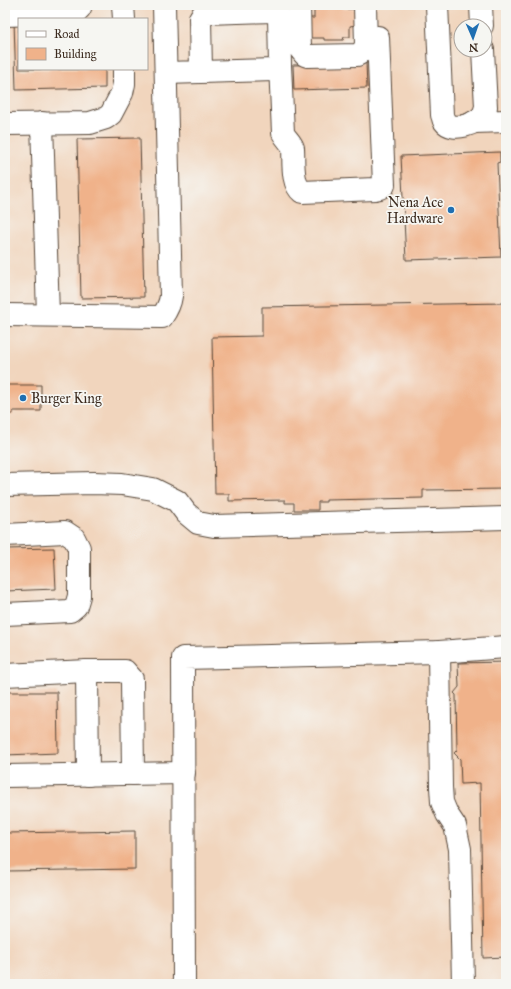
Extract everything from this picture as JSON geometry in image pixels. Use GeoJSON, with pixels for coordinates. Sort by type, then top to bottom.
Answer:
{"type":"FeatureCollection","features":[{"type":"Feature","properties":{"kind":"lane"},"geometry":{"type":"LineString","coordinates":[[5,15],[75,13],[81,5]]}},
{"type":"Feature","properties":{"kind":"lane"},"geometry":{"type":"LineString","coordinates":[[123,5],[124,18]]}},
{"type":"Feature","properties":{"kind":"lane"},"geometry":{"type":"LineString","coordinates":[[5,315],[162,317],[170,304],[164,5]]}},
{"type":"Feature","properties":{"kind":"lane"},"geometry":{"type":"LineString","coordinates":[[292,14],[280,65],[283,133],[294,148],[295,182],[302,192],[375,189],[384,185],[372,41],[365,5]]}},
{"type":"Feature","properties":{"kind":"lane"},"geometry":{"type":"LineString","coordinates":[[292,14],[300,49],[305,55],[357,54],[361,53],[381,31],[380,5]]}},
{"type":"Feature","properties":{"kind":"lane"},"geometry":{"type":"LineString","coordinates":[[437,5],[442,115],[445,123],[455,126],[463,126],[474,122],[484,113],[486,107],[483,58]]}},
{"type":"Feature","properties":{"kind":"lane"},"geometry":{"type":"LineString","coordinates":[[482,5],[482,18]]}},
{"type":"Feature","properties":{"kind":"lane"},"geometry":{"type":"LineString","coordinates":[[201,72],[200,18],[203,10],[207,13],[273,11],[279,16],[292,14]]}},
{"type":"Feature","properties":{"kind":"lane"},"geometry":{"type":"LineString","coordinates":[[166,73],[274,70],[280,65]]}},
{"type":"Feature","properties":{"kind":"lane"},"geometry":{"type":"LineString","coordinates":[[5,124],[90,123],[106,118],[111,114],[122,93],[124,84],[124,70]]}},
{"type":"Feature","properties":{"kind":"lane"},"geometry":{"type":"LineString","coordinates":[[474,122],[506,121]]}},
{"type":"Feature","properties":{"kind":"lane"},"geometry":{"type":"LineString","coordinates":[[42,123],[48,316]]}},
{"type":"Feature","properties":{"kind":"lane"},"geometry":{"type":"LineString","coordinates":[[5,484],[94,483],[122,484],[153,489],[177,501],[186,513],[198,523],[214,526],[506,518]]}},
{"type":"Feature","properties":{"kind":"lane"},"geometry":{"type":"LineString","coordinates":[[5,535],[66,532],[74,538],[78,548],[79,596],[76,606],[70,611],[5,614]]}},
{"type":"Feature","properties":{"kind":"lane"},"geometry":{"type":"LineString","coordinates":[[184,984],[183,658],[439,652],[506,647]]}},
{"type":"Feature","properties":{"kind":"lane"},"geometry":{"type":"LineString","coordinates":[[439,652],[440,787],[442,802],[447,814],[455,826],[460,849],[463,984]]}},
{"type":"Feature","properties":{"kind":"lane"},"geometry":{"type":"LineString","coordinates":[[5,675],[86,671],[125,671],[132,679],[133,774]]}},
{"type":"Feature","properties":{"kind":"lane"},"geometry":{"type":"LineString","coordinates":[[86,671],[88,775]]}},
{"type":"Feature","properties":{"kind":"lane"},"geometry":{"type":"LineString","coordinates":[[5,776],[184,773]]}},
{"type":"Feature","properties":{"kind":"shaded area"},"geometry":{"type":"Polygon","coordinates":[[[5,5],[506,5],[506,984],[5,984],[5,5]]]}},
{"type":"Feature","properties":{"kind":"building"},"geometry":{"type":"Polygon","coordinates":[[[314,5],[343,5],[343,9],[356,9],[356,25],[350,26],[350,37],[344,37],[343,40],[304,38],[309,18],[314,18],[314,5]]]}},
{"type":"Feature","properties":{"kind":"building"},"geometry":{"type":"Polygon","coordinates":[[[14,20],[18,25],[18,70],[105,70],[105,88],[16,90],[14,20]]]}},
{"type":"Feature","properties":{"kind":"building"},"geometry":{"type":"Polygon","coordinates":[[[366,63],[367,88],[294,90],[293,65],[366,63]]]}},
{"type":"Feature","properties":{"kind":"building"},"geometry":{"type":"Polygon","coordinates":[[[140,138],[144,297],[81,298],[77,139],[140,138]]]}},
{"type":"Feature","properties":{"kind":"building","name":"Nena Ace Hardware"},"geometry":{"type":"Polygon","coordinates":[[[500,152],[500,162],[497,163],[501,257],[406,260],[401,156],[500,152]]]}},
{"type":"Feature","properties":{"kind":"building"},"geometry":{"type":"Polygon","coordinates":[[[506,303],[506,489],[423,490],[423,498],[326,500],[326,502],[318,502],[318,510],[294,510],[294,503],[285,503],[285,500],[229,501],[229,494],[215,494],[212,337],[262,336],[262,307],[506,303]]]}},
{"type":"Feature","properties":{"kind":"building","name":"Burger King"},"geometry":{"type":"Polygon","coordinates":[[[5,385],[41,385],[41,411],[13,411],[13,414],[5,414],[5,385]]]}},
{"type":"Feature","properties":{"kind":"building"},"geometry":{"type":"Polygon","coordinates":[[[54,548],[56,589],[5,591],[5,549],[54,548]]]}},
{"type":"Feature","properties":{"kind":"building"},"geometry":{"type":"Polygon","coordinates":[[[506,662],[506,957],[483,958],[480,783],[461,784],[460,759],[454,753],[457,750],[456,695],[454,693],[459,687],[458,663],[506,662]]]}},
{"type":"Feature","properties":{"kind":"building"},"geometry":{"type":"Polygon","coordinates":[[[5,692],[57,692],[58,753],[5,755],[5,692]]]}},
{"type":"Feature","properties":{"kind":"building"},"geometry":{"type":"Polygon","coordinates":[[[135,831],[135,869],[6,871],[6,833],[135,831]]]}},
{"type":"Feature","properties":{"kind":"place","name":"Nena Ace Hardware"},"geometry":{"type":"Point","coordinates":[451,210]}},
{"type":"Feature","properties":{"kind":"place","name":"Burger King"},"geometry":{"type":"Point","coordinates":[23,398]}}]}
